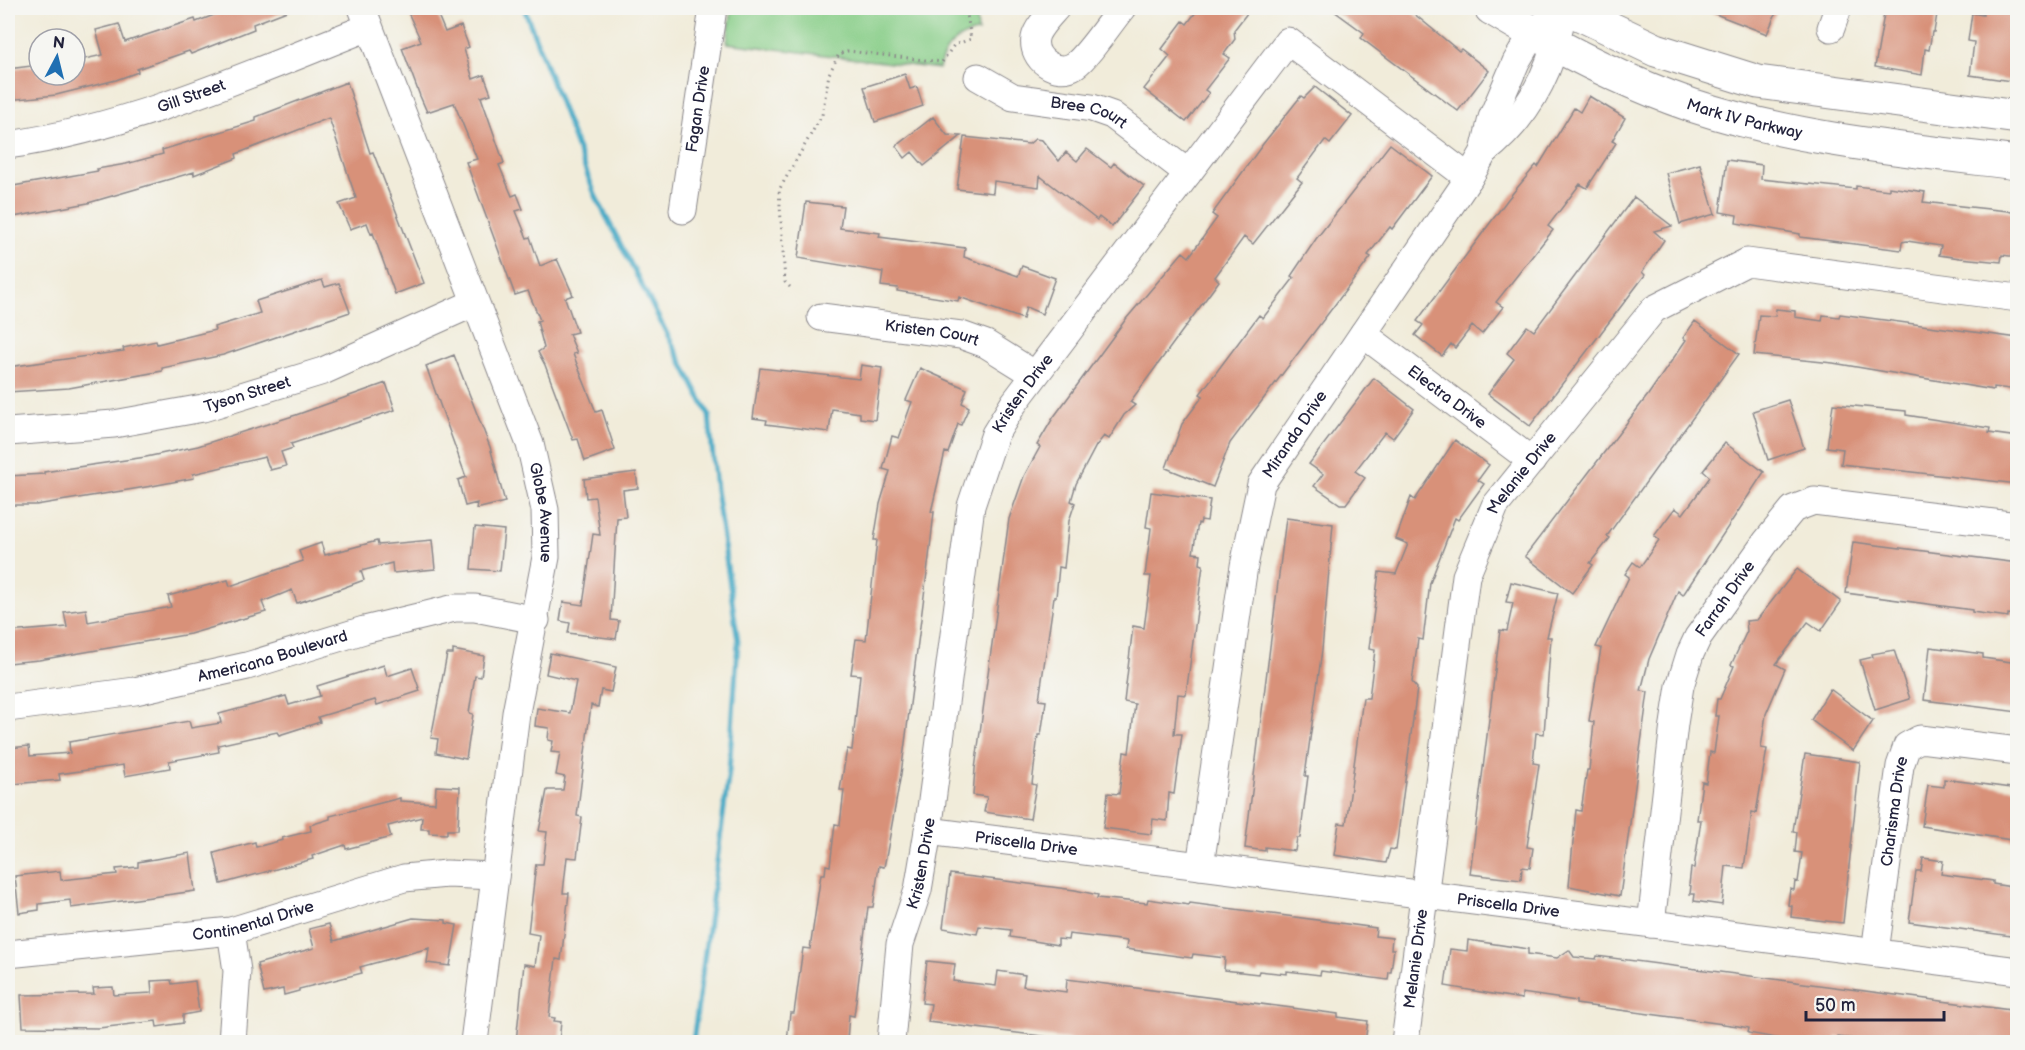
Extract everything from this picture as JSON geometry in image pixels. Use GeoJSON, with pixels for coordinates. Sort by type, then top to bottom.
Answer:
{"type":"FeatureCollection","features":[{"type":"Feature","properties":{"kind":"main road","name":"Mark IV Parkway"},"geometry":{"type":"LineString","coordinates":[[1491,8],[1544,40],[1691,105],[1781,129],[1899,149],[2018,163]]}},
{"type":"Feature","properties":{"kind":"main road"},"geometry":{"type":"LineString","coordinates":[[1565,8],[1656,50],[1758,82],[2018,117]]}},
{"type":"Feature","properties":{"kind":"street","name":"Fagan Drive"},"geometry":{"type":"LineString","coordinates":[[683,210],[714,8]]}},
{"type":"Feature","properties":{"kind":"street"},"geometry":{"type":"LineString","coordinates":[[1056,8],[1036,35],[1035,43],[1039,58],[1045,63],[1064,69],[1077,64],[1122,8]]}},
{"type":"Feature","properties":{"kind":"street","name":"Miranda Drive"},"geometry":{"type":"LineString","coordinates":[[1200,866],[1244,566],[1261,483],[1469,178],[1484,152],[1508,133],[1526,111],[1553,58],[1544,40],[1565,8]]}},
{"type":"Feature","properties":{"kind":"street","name":"Gill Street"},"geometry":{"type":"LineString","coordinates":[[8,145],[39,140],[128,117],[204,92],[365,17]]}},
{"type":"Feature","properties":{"kind":"street","name":"Globe Avenue"},"geometry":{"type":"LineString","coordinates":[[365,17],[530,444],[541,488],[547,533],[536,620],[516,713],[474,1042]]}},
{"type":"Feature","properties":{"kind":"street","name":"Kristen Drive"},"geometry":{"type":"LineString","coordinates":[[891,1042],[900,944],[918,890],[928,831],[971,506],[995,434],[1034,374],[1288,41],[1469,178]]}},
{"type":"Feature","properties":{"kind":"street","name":"Bree Court"},"geometry":{"type":"LineString","coordinates":[[978,77],[1013,97],[1092,108],[1112,116],[1188,173]]}},
{"type":"Feature","properties":{"kind":"street","name":"Melanie Drive"},"geometry":{"type":"LineString","coordinates":[[1405,1042],[1466,576],[1496,506],[1654,309],[1747,262],[2018,298]]}},
{"type":"Feature","properties":{"kind":"street","name":"Tyson Street"},"geometry":{"type":"LineString","coordinates":[[8,432],[114,424],[202,408],[322,371],[474,303]]}},
{"type":"Feature","properties":{"kind":"street","name":"Kristen Court"},"geometry":{"type":"LineString","coordinates":[[821,317],[961,335],[986,344],[1034,374]]}},
{"type":"Feature","properties":{"kind":"street","name":"Electra Drive"},"geometry":{"type":"LineString","coordinates":[[1363,334],[1532,461]]}},
{"type":"Feature","properties":{"kind":"street","name":"Farrah Drive"},"geometry":{"type":"LineString","coordinates":[[1651,924],[1674,724],[1680,686],[1690,654],[1698,638],[1729,593],[1794,509],[1814,501],[2018,526]]}},
{"type":"Feature","properties":{"kind":"street","name":"Americana Boulevard"},"geometry":{"type":"LineString","coordinates":[[8,708],[135,691],[247,666],[364,630],[455,608],[475,608],[536,620]]}},
{"type":"Feature","properties":{"kind":"street","name":"Charisma Drive"},"geometry":{"type":"LineString","coordinates":[[1875,952],[1900,766],[1907,746],[1920,739],[2018,751]]}},
{"type":"Feature","properties":{"kind":"street","name":"Priscella Drive"},"geometry":{"type":"LineString","coordinates":[[928,831],[2018,971]]}},
{"type":"Feature","properties":{"kind":"street","name":"Continental Drive"},"geometry":{"type":"LineString","coordinates":[[8,954],[231,931],[404,878],[447,874],[495,876]]}},
{"type":"Feature","properties":{"kind":"street"},"geometry":{"type":"LineString","coordinates":[[231,931],[237,971],[232,1042]]}},
{"type":"Feature","properties":{"kind":"path"},"geometry":{"type":"LineString","coordinates":[[790,287],[785,282],[779,190],[822,115],[829,74],[839,54],[848,51],[942,62],[954,45],[971,39],[966,8]]}},
{"type":"Feature","properties":{"kind":"green space"},"geometry":{"type":"Polygon","coordinates":[[[732,8],[976,8],[978,32],[957,39],[944,55],[939,69],[727,43],[732,8]]]}},
{"type":"Feature","properties":{"kind":"building"},"geometry":{"type":"Polygon","coordinates":[[[232,8],[292,9],[253,24],[254,29],[191,54],[189,51],[137,69],[138,72],[116,80],[56,95],[8,100],[8,69],[27,67],[27,87],[87,87],[87,58],[103,55],[96,30],[119,24],[125,42],[195,19],[196,22],[232,8]]]}},
{"type":"Feature","properties":{"kind":"building"},"geometry":{"type":"Polygon","coordinates":[[[406,8],[435,8],[445,32],[461,26],[469,47],[464,49],[473,79],[484,75],[491,94],[481,97],[504,163],[499,165],[512,196],[517,194],[523,209],[516,211],[527,238],[530,237],[540,266],[557,259],[573,295],[565,298],[577,332],[569,334],[577,353],[573,354],[596,412],[602,410],[615,450],[585,461],[578,439],[573,440],[538,352],[544,348],[537,321],[540,320],[528,291],[515,295],[466,162],[477,159],[454,103],[427,112],[420,96],[402,48],[421,41],[406,8]]]}},
{"type":"Feature","properties":{"kind":"building"},"geometry":{"type":"Polygon","coordinates":[[[1199,8],[1251,8],[1234,30],[1235,39],[1224,54],[1230,58],[1205,90],[1209,93],[1186,122],[1144,89],[1170,56],[1162,49],[1183,21],[1187,24],[1199,8]]]}},
{"type":"Feature","properties":{"kind":"building"},"geometry":{"type":"Polygon","coordinates":[[[1330,8],[1407,8],[1459,51],[1461,49],[1489,71],[1458,111],[1361,38],[1364,33],[1330,8]]]}},
{"type":"Feature","properties":{"kind":"building"},"geometry":{"type":"Polygon","coordinates":[[[1700,8],[1778,8],[1767,34],[1700,8]]]}},
{"type":"Feature","properties":{"kind":"building"},"geometry":{"type":"Polygon","coordinates":[[[1885,8],[1938,8],[1929,50],[1925,49],[1922,75],[1875,67],[1885,8]]]}},
{"type":"Feature","properties":{"kind":"building"},"geometry":{"type":"Polygon","coordinates":[[[1984,8],[2018,8],[2018,82],[1970,75],[1974,42],[1968,41],[1972,13],[1983,15],[1984,8]]]}},
{"type":"Feature","properties":{"kind":"building"},"geometry":{"type":"Polygon","coordinates":[[[905,74],[910,89],[917,87],[923,106],[875,122],[864,87],[905,74]]]}},
{"type":"Feature","properties":{"kind":"building"},"geometry":{"type":"Polygon","coordinates":[[[347,82],[370,153],[373,152],[424,283],[395,294],[373,233],[371,234],[367,223],[350,229],[339,204],[356,198],[329,118],[236,154],[237,158],[194,175],[194,172],[88,203],[8,218],[8,187],[98,171],[97,169],[163,154],[162,150],[256,121],[256,117],[347,82]]]}},
{"type":"Feature","properties":{"kind":"building"},"geometry":{"type":"Polygon","coordinates":[[[1315,87],[1352,116],[1330,144],[1325,140],[1297,178],[1302,182],[1253,244],[1244,237],[1215,277],[1219,281],[1130,402],[1135,405],[1124,415],[1109,439],[1104,436],[1096,446],[1076,484],[1071,501],[1075,503],[1069,521],[1064,568],[1059,567],[1039,700],[1046,701],[1041,735],[1038,735],[1032,784],[1036,785],[1030,819],[984,812],[987,797],[973,795],[975,769],[1009,519],[1024,476],[1040,447],[1037,445],[1053,418],[1126,319],[1183,252],[1189,257],[1217,218],[1212,214],[1263,144],[1301,96],[1304,98],[1315,87]]]}},
{"type":"Feature","properties":{"kind":"building"},"geometry":{"type":"Polygon","coordinates":[[[1589,96],[1625,118],[1612,141],[1616,143],[1587,188],[1580,184],[1548,226],[1553,230],[1496,302],[1503,307],[1482,334],[1472,326],[1455,348],[1451,344],[1442,356],[1415,335],[1423,325],[1417,321],[1508,199],[1536,165],[1538,167],[1574,108],[1580,112],[1589,96]]]}},
{"type":"Feature","properties":{"kind":"building"},"geometry":{"type":"Polygon","coordinates":[[[933,117],[947,135],[961,136],[924,166],[912,152],[905,158],[896,146],[933,117]]]}},
{"type":"Feature","properties":{"kind":"building"},"geometry":{"type":"Polygon","coordinates":[[[964,137],[1029,144],[1035,139],[1042,140],[1059,161],[1066,152],[1077,161],[1087,149],[1111,167],[1114,163],[1144,186],[1112,227],[1099,217],[1097,220],[1040,176],[1039,187],[994,181],[993,193],[957,189],[964,137]]]}},
{"type":"Feature","properties":{"kind":"building"},"geometry":{"type":"Polygon","coordinates":[[[1390,144],[1432,176],[1392,229],[1390,227],[1368,255],[1371,257],[1230,443],[1213,487],[1166,468],[1182,424],[1203,396],[1200,394],[1259,315],[1263,318],[1294,278],[1291,276],[1316,239],[1390,144]]]}},
{"type":"Feature","properties":{"kind":"building"},"geometry":{"type":"Polygon","coordinates":[[[1727,160],[1762,165],[1761,179],[1856,189],[1856,186],[1889,190],[1889,187],[1925,192],[1923,202],[2018,214],[2018,257],[2002,255],[2001,262],[1960,258],[1939,255],[1941,246],[1907,241],[1902,242],[1901,250],[1800,237],[1800,234],[1736,223],[1737,215],[1720,212],[1727,160]]]}},
{"type":"Feature","properties":{"kind":"building"},"geometry":{"type":"Polygon","coordinates":[[[1700,164],[1715,214],[1680,224],[1666,173],[1700,164]]]}},
{"type":"Feature","properties":{"kind":"building"},"geometry":{"type":"Polygon","coordinates":[[[1634,197],[1672,226],[1654,231],[1664,240],[1642,272],[1645,275],[1530,426],[1488,394],[1514,359],[1507,353],[1527,326],[1534,331],[1634,197]]]}},
{"type":"Feature","properties":{"kind":"building"},"geometry":{"type":"Polygon","coordinates":[[[806,202],[843,206],[840,228],[880,233],[879,237],[965,248],[964,257],[1018,276],[1022,266],[1055,278],[1042,314],[1026,307],[1023,319],[959,297],[958,301],[897,291],[898,288],[881,286],[883,272],[798,258],[806,202]]]}},
{"type":"Feature","properties":{"kind":"building"},"geometry":{"type":"Polygon","coordinates":[[[322,280],[325,287],[339,283],[350,312],[223,355],[162,368],[162,371],[69,388],[8,392],[8,367],[124,351],[123,348],[156,341],[157,344],[215,330],[214,327],[260,313],[256,301],[322,280]]]}},
{"type":"Feature","properties":{"kind":"building"},"geometry":{"type":"Polygon","coordinates":[[[1776,309],[1795,311],[1795,317],[1822,321],[1823,315],[1839,317],[1840,314],[2018,338],[2018,390],[1994,387],[1994,390],[1833,363],[1754,355],[1759,315],[1775,316],[1776,309]]]}},
{"type":"Feature","properties":{"kind":"building"},"geometry":{"type":"Polygon","coordinates":[[[1695,321],[1739,354],[1607,536],[1610,538],[1590,563],[1593,565],[1572,593],[1525,556],[1648,395],[1686,340],[1683,338],[1695,321]]]}},
{"type":"Feature","properties":{"kind":"building"},"geometry":{"type":"Polygon","coordinates":[[[454,355],[490,447],[505,502],[476,509],[477,503],[465,506],[458,480],[466,477],[426,366],[454,355]]]}},
{"type":"Feature","properties":{"kind":"building"},"geometry":{"type":"Polygon","coordinates":[[[861,365],[882,368],[875,420],[860,418],[860,413],[832,409],[829,432],[766,424],[767,420],[753,418],[760,368],[859,379],[861,365]]]}},
{"type":"Feature","properties":{"kind":"building"},"geometry":{"type":"Polygon","coordinates":[[[920,368],[967,389],[962,403],[969,407],[961,425],[958,424],[948,453],[945,452],[931,512],[934,512],[929,557],[901,774],[887,852],[884,867],[879,866],[873,907],[868,907],[854,1016],[849,1015],[847,1040],[787,1042],[790,1013],[794,1013],[803,948],[810,949],[821,874],[825,874],[826,865],[830,866],[835,824],[840,825],[844,790],[840,790],[847,749],[852,750],[860,675],[851,674],[856,639],[866,640],[877,540],[874,540],[880,504],[890,471],[883,469],[892,436],[899,438],[912,402],[906,400],[920,368]]]}},
{"type":"Feature","properties":{"kind":"building"},"geometry":{"type":"Polygon","coordinates":[[[1374,378],[1414,409],[1393,438],[1385,432],[1355,471],[1365,478],[1346,504],[1340,504],[1314,486],[1323,474],[1309,464],[1374,378]]]}},
{"type":"Feature","properties":{"kind":"building"},"geometry":{"type":"Polygon","coordinates":[[[386,383],[395,410],[291,444],[293,448],[281,452],[286,466],[270,470],[265,457],[193,474],[194,478],[152,486],[36,505],[8,505],[8,476],[44,474],[44,472],[146,457],[198,446],[386,383]]]}},
{"type":"Feature","properties":{"kind":"building"},"geometry":{"type":"Polygon","coordinates":[[[1788,400],[1804,448],[1768,460],[1753,411],[1788,400]]]}},
{"type":"Feature","properties":{"kind":"building"},"geometry":{"type":"Polygon","coordinates":[[[1833,404],[1906,411],[1906,415],[1990,428],[1989,433],[2018,437],[2018,484],[1841,464],[1843,449],[1827,447],[1833,404]]]}},
{"type":"Feature","properties":{"kind":"building"},"geometry":{"type":"Polygon","coordinates":[[[1455,440],[1489,465],[1478,480],[1484,484],[1458,520],[1455,518],[1430,583],[1423,640],[1418,639],[1412,682],[1417,688],[1396,850],[1390,849],[1386,863],[1334,855],[1339,823],[1346,824],[1363,698],[1369,698],[1375,650],[1369,649],[1379,572],[1396,574],[1408,544],[1396,539],[1411,497],[1415,500],[1455,440]]]}},
{"type":"Feature","properties":{"kind":"building"},"geometry":{"type":"Polygon","coordinates":[[[1725,443],[1764,472],[1683,595],[1678,591],[1649,659],[1641,691],[1648,692],[1620,896],[1569,886],[1576,810],[1581,811],[1587,770],[1589,770],[1594,722],[1589,721],[1601,648],[1596,647],[1629,577],[1625,574],[1633,562],[1640,567],[1659,540],[1654,536],[1675,508],[1683,514],[1710,477],[1703,471],[1725,443]]]}},
{"type":"Feature","properties":{"kind":"building"},"geometry":{"type":"Polygon","coordinates":[[[636,472],[638,488],[623,490],[626,517],[617,518],[611,620],[619,621],[616,639],[568,633],[570,623],[560,621],[563,602],[583,605],[593,534],[600,535],[595,497],[586,498],[584,479],[636,472]]]}},
{"type":"Feature","properties":{"kind":"building"},"geometry":{"type":"Polygon","coordinates":[[[1151,492],[1210,500],[1207,521],[1201,520],[1200,524],[1198,523],[1193,553],[1201,554],[1200,564],[1203,565],[1186,695],[1178,694],[1174,734],[1182,734],[1174,794],[1169,793],[1167,821],[1153,819],[1151,834],[1103,828],[1108,793],[1119,794],[1124,752],[1129,753],[1135,704],[1124,702],[1133,626],[1144,628],[1151,576],[1145,576],[1151,528],[1146,527],[1151,492]]]}},
{"type":"Feature","properties":{"kind":"building"},"geometry":{"type":"Polygon","coordinates":[[[1286,518],[1333,524],[1322,650],[1305,776],[1308,776],[1300,838],[1297,838],[1295,851],[1265,847],[1265,851],[1245,848],[1286,518]]]}},
{"type":"Feature","properties":{"kind":"building"},"geometry":{"type":"Polygon","coordinates":[[[475,527],[504,530],[500,571],[471,569],[475,527]]]}},
{"type":"Feature","properties":{"kind":"building"},"geometry":{"type":"Polygon","coordinates":[[[432,540],[435,569],[393,573],[392,563],[361,571],[364,580],[297,603],[292,590],[262,602],[266,612],[190,634],[39,660],[8,663],[8,632],[67,627],[64,612],[86,609],[88,622],[171,607],[168,596],[228,580],[230,586],[303,561],[299,551],[321,543],[325,555],[377,541],[378,545],[432,540]]]}},
{"type":"Feature","properties":{"kind":"building"},"geometry":{"type":"Polygon","coordinates":[[[1853,542],[2018,563],[2018,615],[2008,614],[2008,617],[1846,593],[1853,542]]]}},
{"type":"Feature","properties":{"kind":"building"},"geometry":{"type":"Polygon","coordinates":[[[1797,569],[1841,602],[1821,631],[1808,622],[1776,664],[1785,669],[1766,714],[1761,748],[1767,749],[1756,813],[1752,812],[1744,868],[1726,866],[1722,905],[1694,901],[1695,894],[1690,894],[1691,886],[1689,885],[1691,868],[1694,868],[1701,820],[1697,820],[1702,782],[1706,783],[1710,752],[1714,753],[1719,716],[1715,716],[1717,699],[1720,699],[1734,666],[1731,665],[1747,631],[1746,621],[1757,620],[1797,569]]]}},
{"type":"Feature","properties":{"kind":"building"},"geometry":{"type":"Polygon","coordinates":[[[1511,582],[1558,593],[1547,637],[1551,637],[1544,734],[1536,733],[1533,763],[1539,764],[1527,847],[1533,848],[1530,868],[1522,867],[1521,880],[1470,874],[1500,630],[1507,631],[1513,603],[1506,602],[1511,582]]]}},
{"type":"Feature","properties":{"kind":"building"},"geometry":{"type":"Polygon","coordinates":[[[1930,647],[1983,654],[1983,658],[2018,663],[2018,712],[1924,700],[1930,647]]]}},
{"type":"Feature","properties":{"kind":"building"},"geometry":{"type":"Polygon","coordinates":[[[453,650],[484,656],[481,677],[475,676],[469,713],[473,714],[466,759],[436,753],[438,739],[431,738],[447,654],[453,654],[453,650]]]}},
{"type":"Feature","properties":{"kind":"building"},"geometry":{"type":"Polygon","coordinates":[[[1894,650],[1910,699],[1875,710],[1860,660],[1873,657],[1872,654],[1894,650]]]}},
{"type":"Feature","properties":{"kind":"building"},"geometry":{"type":"Polygon","coordinates":[[[550,653],[616,667],[611,692],[601,690],[598,707],[591,705],[577,816],[582,817],[577,858],[567,857],[563,893],[569,893],[561,960],[556,959],[549,1017],[561,1022],[559,1042],[516,1042],[524,964],[535,966],[539,935],[528,933],[536,864],[543,864],[547,832],[539,831],[547,790],[563,790],[565,777],[556,775],[560,753],[551,752],[553,741],[548,740],[549,728],[535,726],[537,708],[570,713],[576,681],[546,674],[550,653]]]}},
{"type":"Feature","properties":{"kind":"building"},"geometry":{"type":"Polygon","coordinates":[[[384,665],[387,676],[412,668],[420,691],[377,705],[375,700],[318,717],[320,722],[279,735],[277,732],[218,745],[219,752],[169,761],[170,768],[125,776],[123,765],[59,774],[60,780],[12,784],[9,748],[29,746],[30,756],[70,753],[69,742],[189,721],[191,728],[221,723],[219,714],[286,696],[289,705],[320,696],[317,686],[384,665]]]}},
{"type":"Feature","properties":{"kind":"building"},"geometry":{"type":"Polygon","coordinates":[[[1830,689],[1873,721],[1853,751],[1811,720],[1830,689]]]}},
{"type":"Feature","properties":{"kind":"building"},"geometry":{"type":"Polygon","coordinates":[[[1805,754],[1860,762],[1843,923],[1791,917],[1792,906],[1788,905],[1790,889],[1794,890],[1795,881],[1798,882],[1802,853],[1795,852],[1797,832],[1793,831],[1805,754]]]}},
{"type":"Feature","properties":{"kind":"building"},"geometry":{"type":"Polygon","coordinates":[[[1944,779],[2018,789],[2018,841],[1922,826],[1928,785],[1944,787],[1944,779]]]}},
{"type":"Feature","properties":{"kind":"building"},"geometry":{"type":"Polygon","coordinates":[[[436,786],[460,787],[458,830],[447,830],[447,834],[429,833],[429,829],[421,829],[422,817],[388,826],[391,837],[346,849],[345,845],[312,856],[313,859],[221,884],[214,853],[255,842],[256,847],[283,840],[282,838],[311,831],[310,825],[330,819],[330,816],[400,798],[400,801],[435,803],[436,786]]]}},
{"type":"Feature","properties":{"kind":"building"},"geometry":{"type":"Polygon","coordinates":[[[190,853],[195,891],[71,908],[70,900],[39,904],[39,910],[19,913],[15,876],[60,871],[61,880],[117,874],[116,869],[138,867],[138,862],[190,853]]]}},
{"type":"Feature","properties":{"kind":"building"},"geometry":{"type":"Polygon","coordinates":[[[1923,858],[1943,861],[1941,874],[1993,881],[1993,884],[2018,888],[2018,937],[1909,922],[1916,871],[1921,871],[1923,858]]]}},
{"type":"Feature","properties":{"kind":"building"},"geometry":{"type":"Polygon","coordinates":[[[950,874],[1075,890],[1098,895],[1097,898],[1147,903],[1148,899],[1189,905],[1190,903],[1376,928],[1375,936],[1392,938],[1391,949],[1394,949],[1391,972],[1389,972],[1388,980],[1321,971],[1320,975],[1287,971],[1287,974],[1259,971],[1258,974],[1224,970],[1225,958],[1193,954],[1192,958],[1126,949],[1127,941],[1069,934],[1068,940],[1058,939],[1058,945],[1010,937],[1011,930],[979,926],[977,934],[943,928],[950,874]]]}},
{"type":"Feature","properties":{"kind":"building"},"geometry":{"type":"Polygon","coordinates":[[[413,918],[446,920],[446,923],[457,925],[450,966],[427,963],[429,948],[360,967],[362,973],[299,989],[299,991],[284,995],[283,989],[264,993],[257,964],[314,948],[309,929],[329,924],[334,941],[413,918]]]}},
{"type":"Feature","properties":{"kind":"building"},"geometry":{"type":"Polygon","coordinates":[[[1468,940],[1528,949],[1528,954],[1557,958],[1569,950],[1574,957],[1596,959],[1597,956],[2018,1011],[2018,1042],[1864,1042],[1864,1040],[1837,1037],[1836,1042],[1798,1042],[1748,1033],[1749,1028],[1738,1026],[1576,1004],[1576,1001],[1522,993],[1522,999],[1445,986],[1450,949],[1467,951],[1468,940]]]}},
{"type":"Feature","properties":{"kind":"building"},"geometry":{"type":"Polygon","coordinates":[[[927,961],[955,964],[953,981],[996,986],[998,971],[1025,975],[1023,986],[1066,992],[1067,979],[1338,1014],[1338,1017],[1368,1021],[1365,1042],[1089,1042],[928,1022],[931,1004],[922,1003],[927,961]]]}},
{"type":"Feature","properties":{"kind":"building"},"geometry":{"type":"Polygon","coordinates":[[[171,980],[172,984],[195,981],[199,1012],[183,1015],[183,1023],[157,1027],[156,1021],[99,1028],[23,1027],[21,995],[94,994],[93,988],[113,987],[114,995],[152,993],[151,981],[171,980]]]}},
{"type":"Feature","properties":{"kind":"waterway"},"geometry":{"type":"LineString","coordinates":[[524,8],[596,197],[709,415],[716,490],[738,641],[729,771],[693,1042]]}}]}
